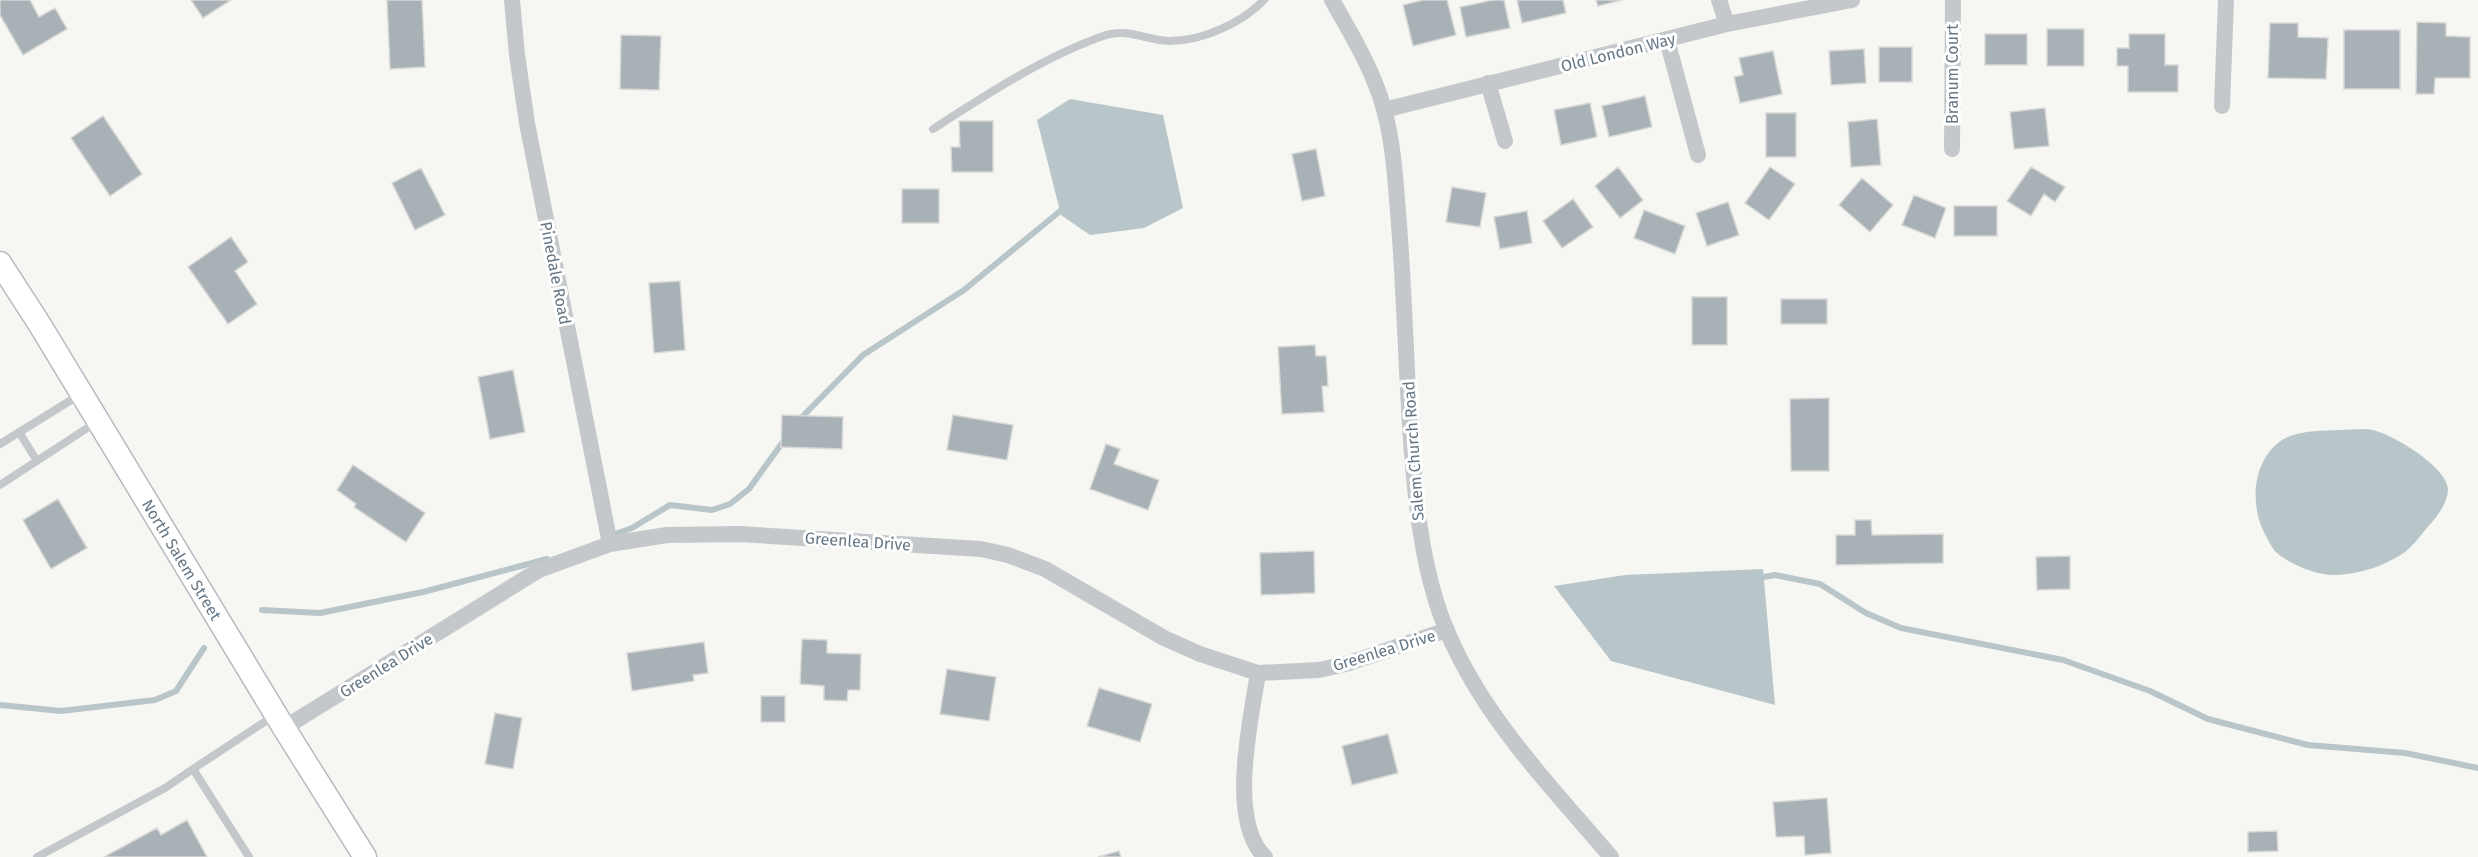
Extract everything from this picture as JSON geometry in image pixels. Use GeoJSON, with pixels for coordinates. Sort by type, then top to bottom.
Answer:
{"type":"FeatureCollection","features":[{"type":"Feature","properties":{"kind":"main road","name":"North Salem Street"},"geometry":{"type":"LineString","coordinates":[[0,263],[365,857]]}},
{"type":"Feature","properties":{"kind":"street","name":"Pinedale Road"},"geometry":{"type":"LineString","coordinates":[[513,0],[517,56],[526,123],[610,544]]}},
{"type":"Feature","properties":{"kind":"street","name":"Salem Church Road"},"geometry":{"type":"LineString","coordinates":[[1332,0],[1367,64],[1384,110],[1396,193],[1416,501],[1426,564],[1436,602],[1475,687],[1538,771],[1611,857]]}},
{"type":"Feature","properties":{"kind":"street"},"geometry":{"type":"LineString","coordinates":[[1719,0],[1727,24]]}},
{"type":"Feature","properties":{"kind":"street","name":"Old London Way"},"geometry":{"type":"LineString","coordinates":[[1384,110],[1727,24],[1852,0]]}},
{"type":"Feature","properties":{"kind":"street","name":"Branum Court"},"geometry":{"type":"LineString","coordinates":[[1952,149],[1953,0]]}},
{"type":"Feature","properties":{"kind":"street"},"geometry":{"type":"LineString","coordinates":[[2222,106],[2226,0]]}},
{"type":"Feature","properties":{"kind":"street"},"geometry":{"type":"LineString","coordinates":[[1667,40],[1698,155]]}},
{"type":"Feature","properties":{"kind":"street"},"geometry":{"type":"LineString","coordinates":[[1488,83],[1505,141]]}},
{"type":"Feature","properties":{"kind":"street","name":"Greenlea Drive"},"geometry":{"type":"LineString","coordinates":[[280,721],[539,570],[610,544],[667,535],[739,534],[981,549],[1008,555],[1035,565],[1080,588],[1164,638],[1200,654],[1258,673],[1328,668],[1372,657],[1447,630]]}},
{"type":"Feature","properties":{"kind":"street"},"geometry":{"type":"LineString","coordinates":[[1258,673],[1244,771],[1244,795],[1254,841],[1265,857]]}},
{"type":"Feature","properties":{"kind":"lane"},"geometry":{"type":"LineString","coordinates":[[933,129],[976,101],[1047,62],[1108,34],[1134,34],[1168,41],[1199,37],[1235,21],[1264,0]]}},
{"type":"Feature","properties":{"kind":"lane"},"geometry":{"type":"LineString","coordinates":[[0,444],[81,394]]}},
{"type":"Feature","properties":{"kind":"lane"},"geometry":{"type":"LineString","coordinates":[[0,485],[98,421]]}},
{"type":"Feature","properties":{"kind":"lane"},"geometry":{"type":"LineString","coordinates":[[19,432],[36,461]]}},
{"type":"Feature","properties":{"kind":"lane"},"geometry":{"type":"LineString","coordinates":[[37,857],[165,788],[194,769],[280,721]]}},
{"type":"Feature","properties":{"kind":"lane"},"geometry":{"type":"LineString","coordinates":[[194,769],[249,857]]}},
{"type":"Feature","properties":{"kind":"shaded area"},"geometry":{"type":"Polygon","coordinates":[[[1070,99],[1163,115],[1183,208],[1144,228],[1090,235],[1061,215],[1037,120],[1070,99]]]}},
{"type":"Feature","properties":{"kind":"shaded area"},"geometry":{"type":"Polygon","coordinates":[[[2372,430],[2392,438],[2429,462],[2446,481],[2448,490],[2446,501],[2414,544],[2389,561],[2354,573],[2329,575],[2313,572],[2283,557],[2274,550],[2267,538],[2257,513],[2256,486],[2259,472],[2272,449],[2288,437],[2318,431],[2372,430]]]}},
{"type":"Feature","properties":{"kind":"shaded area"},"geometry":{"type":"Polygon","coordinates":[[[1763,569],[1775,705],[1611,661],[1554,586],[1625,575],[1763,569]]]}},
{"type":"Feature","properties":{"kind":"building"},"geometry":{"type":"Polygon","coordinates":[[[0,0],[30,0],[39,17],[55,8],[67,29],[23,55],[0,15],[0,0]]]}},
{"type":"Feature","properties":{"kind":"building"},"geometry":{"type":"Polygon","coordinates":[[[191,0],[231,0],[203,18],[191,0]]]}},
{"type":"Feature","properties":{"kind":"building"},"geometry":{"type":"Polygon","coordinates":[[[387,0],[422,0],[425,67],[390,69],[387,0]]]}},
{"type":"Feature","properties":{"kind":"building"},"geometry":{"type":"Polygon","coordinates":[[[1423,0],[1447,0],[1456,35],[1413,46],[1403,5],[1423,0]]]}},
{"type":"Feature","properties":{"kind":"building"},"geometry":{"type":"Polygon","coordinates":[[[1504,0],[1510,28],[1466,37],[1460,7],[1504,0]]]}},
{"type":"Feature","properties":{"kind":"building"},"geometry":{"type":"Polygon","coordinates":[[[1517,0],[1563,0],[1566,13],[1522,23],[1517,0]]]}},
{"type":"Feature","properties":{"kind":"building"},"geometry":{"type":"Polygon","coordinates":[[[1596,0],[1622,0],[1598,6],[1596,0]]]}},
{"type":"Feature","properties":{"kind":"building"},"geometry":{"type":"Polygon","coordinates":[[[2417,22],[2446,23],[2446,36],[2470,37],[2470,78],[2435,78],[2434,94],[2416,94],[2417,22]]]}},
{"type":"Feature","properties":{"kind":"building"},"geometry":{"type":"Polygon","coordinates":[[[2270,23],[2298,23],[2298,37],[2328,38],[2326,79],[2268,78],[2270,23]]]}},
{"type":"Feature","properties":{"kind":"building"},"geometry":{"type":"Polygon","coordinates":[[[2047,29],[2084,29],[2084,66],[2047,66],[2047,29]]]}},
{"type":"Feature","properties":{"kind":"building"},"geometry":{"type":"Polygon","coordinates":[[[2344,30],[2400,30],[2400,89],[2344,89],[2344,30]]]}},
{"type":"Feature","properties":{"kind":"building"},"geometry":{"type":"Polygon","coordinates":[[[1985,34],[2027,34],[2027,65],[1985,65],[1985,34]]]}},
{"type":"Feature","properties":{"kind":"building"},"geometry":{"type":"Polygon","coordinates":[[[2129,34],[2165,34],[2165,65],[2178,65],[2178,92],[2128,92],[2128,66],[2117,66],[2117,48],[2129,48],[2129,34]]]}},
{"type":"Feature","properties":{"kind":"building"},"geometry":{"type":"Polygon","coordinates":[[[621,35],[661,36],[659,90],[620,89],[621,35]]]}},
{"type":"Feature","properties":{"kind":"building"},"geometry":{"type":"Polygon","coordinates":[[[1879,47],[1912,47],[1912,82],[1879,82],[1879,47]]]}},
{"type":"Feature","properties":{"kind":"building"},"geometry":{"type":"Polygon","coordinates":[[[1864,49],[1866,83],[1831,85],[1829,51],[1864,49]]]}},
{"type":"Feature","properties":{"kind":"building"},"geometry":{"type":"Polygon","coordinates":[[[1773,51],[1782,94],[1740,103],[1734,77],[1743,75],[1739,58],[1773,51]]]}},
{"type":"Feature","properties":{"kind":"building"},"geometry":{"type":"Polygon","coordinates":[[[1645,96],[1652,127],[1609,137],[1602,106],[1645,96]]]}},
{"type":"Feature","properties":{"kind":"building"},"geometry":{"type":"Polygon","coordinates":[[[1590,103],[1597,137],[1561,145],[1554,110],[1590,103]]]}},
{"type":"Feature","properties":{"kind":"building"},"geometry":{"type":"Polygon","coordinates":[[[2045,108],[2049,146],[2014,149],[2010,112],[2045,108]]]}},
{"type":"Feature","properties":{"kind":"building"},"geometry":{"type":"Polygon","coordinates":[[[1766,113],[1796,113],[1796,157],[1766,157],[1766,113]]]}},
{"type":"Feature","properties":{"kind":"building"},"geometry":{"type":"Polygon","coordinates":[[[103,116],[142,174],[110,196],[71,138],[103,116]]]}},
{"type":"Feature","properties":{"kind":"building"},"geometry":{"type":"Polygon","coordinates":[[[1877,119],[1881,165],[1851,167],[1848,122],[1877,119]]]}},
{"type":"Feature","properties":{"kind":"building"},"geometry":{"type":"Polygon","coordinates":[[[959,121],[993,121],[993,172],[952,172],[951,147],[960,147],[959,121]]]}},
{"type":"Feature","properties":{"kind":"building"},"geometry":{"type":"Polygon","coordinates":[[[1316,149],[1325,196],[1302,201],[1292,154],[1316,149]]]}},
{"type":"Feature","properties":{"kind":"building"},"geometry":{"type":"Polygon","coordinates":[[[1618,167],[1643,200],[1620,218],[1595,186],[1618,167]]]}},
{"type":"Feature","properties":{"kind":"building"},"geometry":{"type":"Polygon","coordinates":[[[1770,167],[1795,184],[1769,220],[1745,203],[1770,167]]]}},
{"type":"Feature","properties":{"kind":"building"},"geometry":{"type":"Polygon","coordinates":[[[2031,167],[2065,187],[2055,202],[2044,194],[2031,216],[2007,201],[2031,167]]]}},
{"type":"Feature","properties":{"kind":"building"},"geometry":{"type":"Polygon","coordinates":[[[421,168],[445,215],[415,230],[392,183],[421,168]]]}},
{"type":"Feature","properties":{"kind":"building"},"geometry":{"type":"Polygon","coordinates":[[[1862,178],[1893,205],[1870,232],[1839,205],[1862,178]]]}},
{"type":"Feature","properties":{"kind":"building"},"geometry":{"type":"Polygon","coordinates":[[[1452,187],[1486,193],[1480,227],[1446,222],[1452,187]]]}},
{"type":"Feature","properties":{"kind":"building"},"geometry":{"type":"Polygon","coordinates":[[[902,189],[939,189],[939,223],[902,223],[902,189]]]}},
{"type":"Feature","properties":{"kind":"building"},"geometry":{"type":"Polygon","coordinates":[[[1914,195],[1946,208],[1935,238],[1902,225],[1914,195]]]}},
{"type":"Feature","properties":{"kind":"building"},"geometry":{"type":"Polygon","coordinates":[[[1573,199],[1593,227],[1562,248],[1543,221],[1573,199]]]}},
{"type":"Feature","properties":{"kind":"building"},"geometry":{"type":"Polygon","coordinates":[[[1728,202],[1739,235],[1707,246],[1696,213],[1728,202]]]}},
{"type":"Feature","properties":{"kind":"building"},"geometry":{"type":"Polygon","coordinates":[[[1954,206],[1997,206],[1997,236],[1954,236],[1954,206]]]}},
{"type":"Feature","properties":{"kind":"building"},"geometry":{"type":"Polygon","coordinates":[[[1644,210],[1685,226],[1675,254],[1634,238],[1644,210]]]}},
{"type":"Feature","properties":{"kind":"building"},"geometry":{"type":"Polygon","coordinates":[[[1527,211],[1532,243],[1500,249],[1494,217],[1527,211]]]}},
{"type":"Feature","properties":{"kind":"building"},"geometry":{"type":"Polygon","coordinates":[[[231,237],[248,262],[235,271],[257,304],[228,324],[188,267],[231,237]]]}},
{"type":"Feature","properties":{"kind":"building"},"geometry":{"type":"Polygon","coordinates":[[[680,281],[685,350],[654,353],[649,283],[680,281]]]}},
{"type":"Feature","properties":{"kind":"building"},"geometry":{"type":"Polygon","coordinates":[[[1692,297],[1727,297],[1727,345],[1692,345],[1692,297]]]}},
{"type":"Feature","properties":{"kind":"building"},"geometry":{"type":"Polygon","coordinates":[[[1781,299],[1827,299],[1827,324],[1781,324],[1781,299]]]}},
{"type":"Feature","properties":{"kind":"building"},"geometry":{"type":"Polygon","coordinates":[[[1315,345],[1316,356],[1326,356],[1328,386],[1322,386],[1324,412],[1282,414],[1278,347],[1315,345]]]}},
{"type":"Feature","properties":{"kind":"building"},"geometry":{"type":"Polygon","coordinates":[[[513,370],[525,432],[490,439],[478,377],[513,370]]]}},
{"type":"Feature","properties":{"kind":"building"},"geometry":{"type":"Polygon","coordinates":[[[1829,398],[1829,471],[1791,471],[1790,399],[1829,398]]]}},
{"type":"Feature","properties":{"kind":"building"},"geometry":{"type":"Polygon","coordinates":[[[782,415],[843,417],[842,449],[781,447],[782,415]]]}},
{"type":"Feature","properties":{"kind":"building"},"geometry":{"type":"Polygon","coordinates":[[[953,415],[1013,425],[1007,460],[947,450],[953,415]]]}},
{"type":"Feature","properties":{"kind":"building"},"geometry":{"type":"Polygon","coordinates":[[[1106,444],[1120,449],[1114,464],[1159,480],[1148,510],[1090,489],[1106,444]]]}},
{"type":"Feature","properties":{"kind":"building"},"geometry":{"type":"Polygon","coordinates":[[[353,465],[425,513],[406,542],[354,507],[356,504],[337,490],[353,465]]]}},
{"type":"Feature","properties":{"kind":"building"},"geometry":{"type":"Polygon","coordinates":[[[58,499],[87,548],[51,569],[23,520],[58,499]]]}},
{"type":"Feature","properties":{"kind":"building"},"geometry":{"type":"Polygon","coordinates":[[[1855,520],[1871,520],[1872,535],[1943,534],[1943,563],[1836,565],[1836,535],[1855,535],[1855,520]]]}},
{"type":"Feature","properties":{"kind":"building"},"geometry":{"type":"Polygon","coordinates":[[[1314,551],[1315,593],[1261,595],[1260,553],[1314,551]]]}},
{"type":"Feature","properties":{"kind":"building"},"geometry":{"type":"Polygon","coordinates":[[[2070,556],[2070,589],[2037,590],[2036,557],[2070,556]]]}},
{"type":"Feature","properties":{"kind":"building"},"geometry":{"type":"Polygon","coordinates":[[[802,639],[827,640],[827,653],[861,654],[860,690],[848,690],[847,701],[824,700],[824,686],[800,684],[802,639]]]}},
{"type":"Feature","properties":{"kind":"building"},"geometry":{"type":"Polygon","coordinates":[[[704,642],[708,673],[693,675],[694,681],[632,691],[627,653],[704,642]]]}},
{"type":"Feature","properties":{"kind":"building"},"geometry":{"type":"Polygon","coordinates":[[[947,669],[996,677],[989,721],[940,714],[947,669]]]}},
{"type":"Feature","properties":{"kind":"building"},"geometry":{"type":"Polygon","coordinates":[[[1099,688],[1152,704],[1140,742],[1087,726],[1099,688]]]}},
{"type":"Feature","properties":{"kind":"building"},"geometry":{"type":"Polygon","coordinates":[[[761,696],[785,696],[785,722],[761,722],[761,696]]]}},
{"type":"Feature","properties":{"kind":"building"},"geometry":{"type":"Polygon","coordinates":[[[495,713],[522,718],[513,769],[485,764],[495,713]]]}},
{"type":"Feature","properties":{"kind":"building"},"geometry":{"type":"Polygon","coordinates":[[[1388,734],[1398,773],[1352,785],[1342,746],[1388,734]]]}},
{"type":"Feature","properties":{"kind":"building"},"geometry":{"type":"Polygon","coordinates":[[[1827,798],[1831,853],[1805,855],[1804,836],[1776,837],[1773,802],[1827,798]]]}},
{"type":"Feature","properties":{"kind":"building"},"geometry":{"type":"Polygon","coordinates":[[[187,820],[207,857],[104,857],[157,828],[161,835],[187,820]]]}},
{"type":"Feature","properties":{"kind":"building"},"geometry":{"type":"Polygon","coordinates":[[[2277,831],[2278,851],[2248,852],[2248,832],[2277,831]]]}},
{"type":"Feature","properties":{"kind":"building"},"geometry":{"type":"Polygon","coordinates":[[[1119,851],[1121,857],[1098,857],[1119,851]]]}},
{"type":"Feature","properties":{"kind":"waterway"},"geometry":{"type":"LineString","coordinates":[[798,421],[863,355],[964,290],[1065,207]]}},
{"type":"Feature","properties":{"kind":"waterway"},"geometry":{"type":"LineString","coordinates":[[610,536],[632,528],[670,505],[712,510],[730,504],[749,489],[785,439]]}},
{"type":"Feature","properties":{"kind":"waterway"},"geometry":{"type":"LineString","coordinates":[[262,610],[320,613],[423,592],[547,559]]}},
{"type":"Feature","properties":{"kind":"waterway"},"geometry":{"type":"LineString","coordinates":[[1758,578],[1775,575],[1820,584],[1866,613],[1901,628],[2063,660],[2150,691],[2208,719],[2308,745],[2405,753],[2478,768]]}},
{"type":"Feature","properties":{"kind":"waterway"},"geometry":{"type":"LineString","coordinates":[[0,705],[61,711],[155,700],[176,691],[204,648]]}}]}
